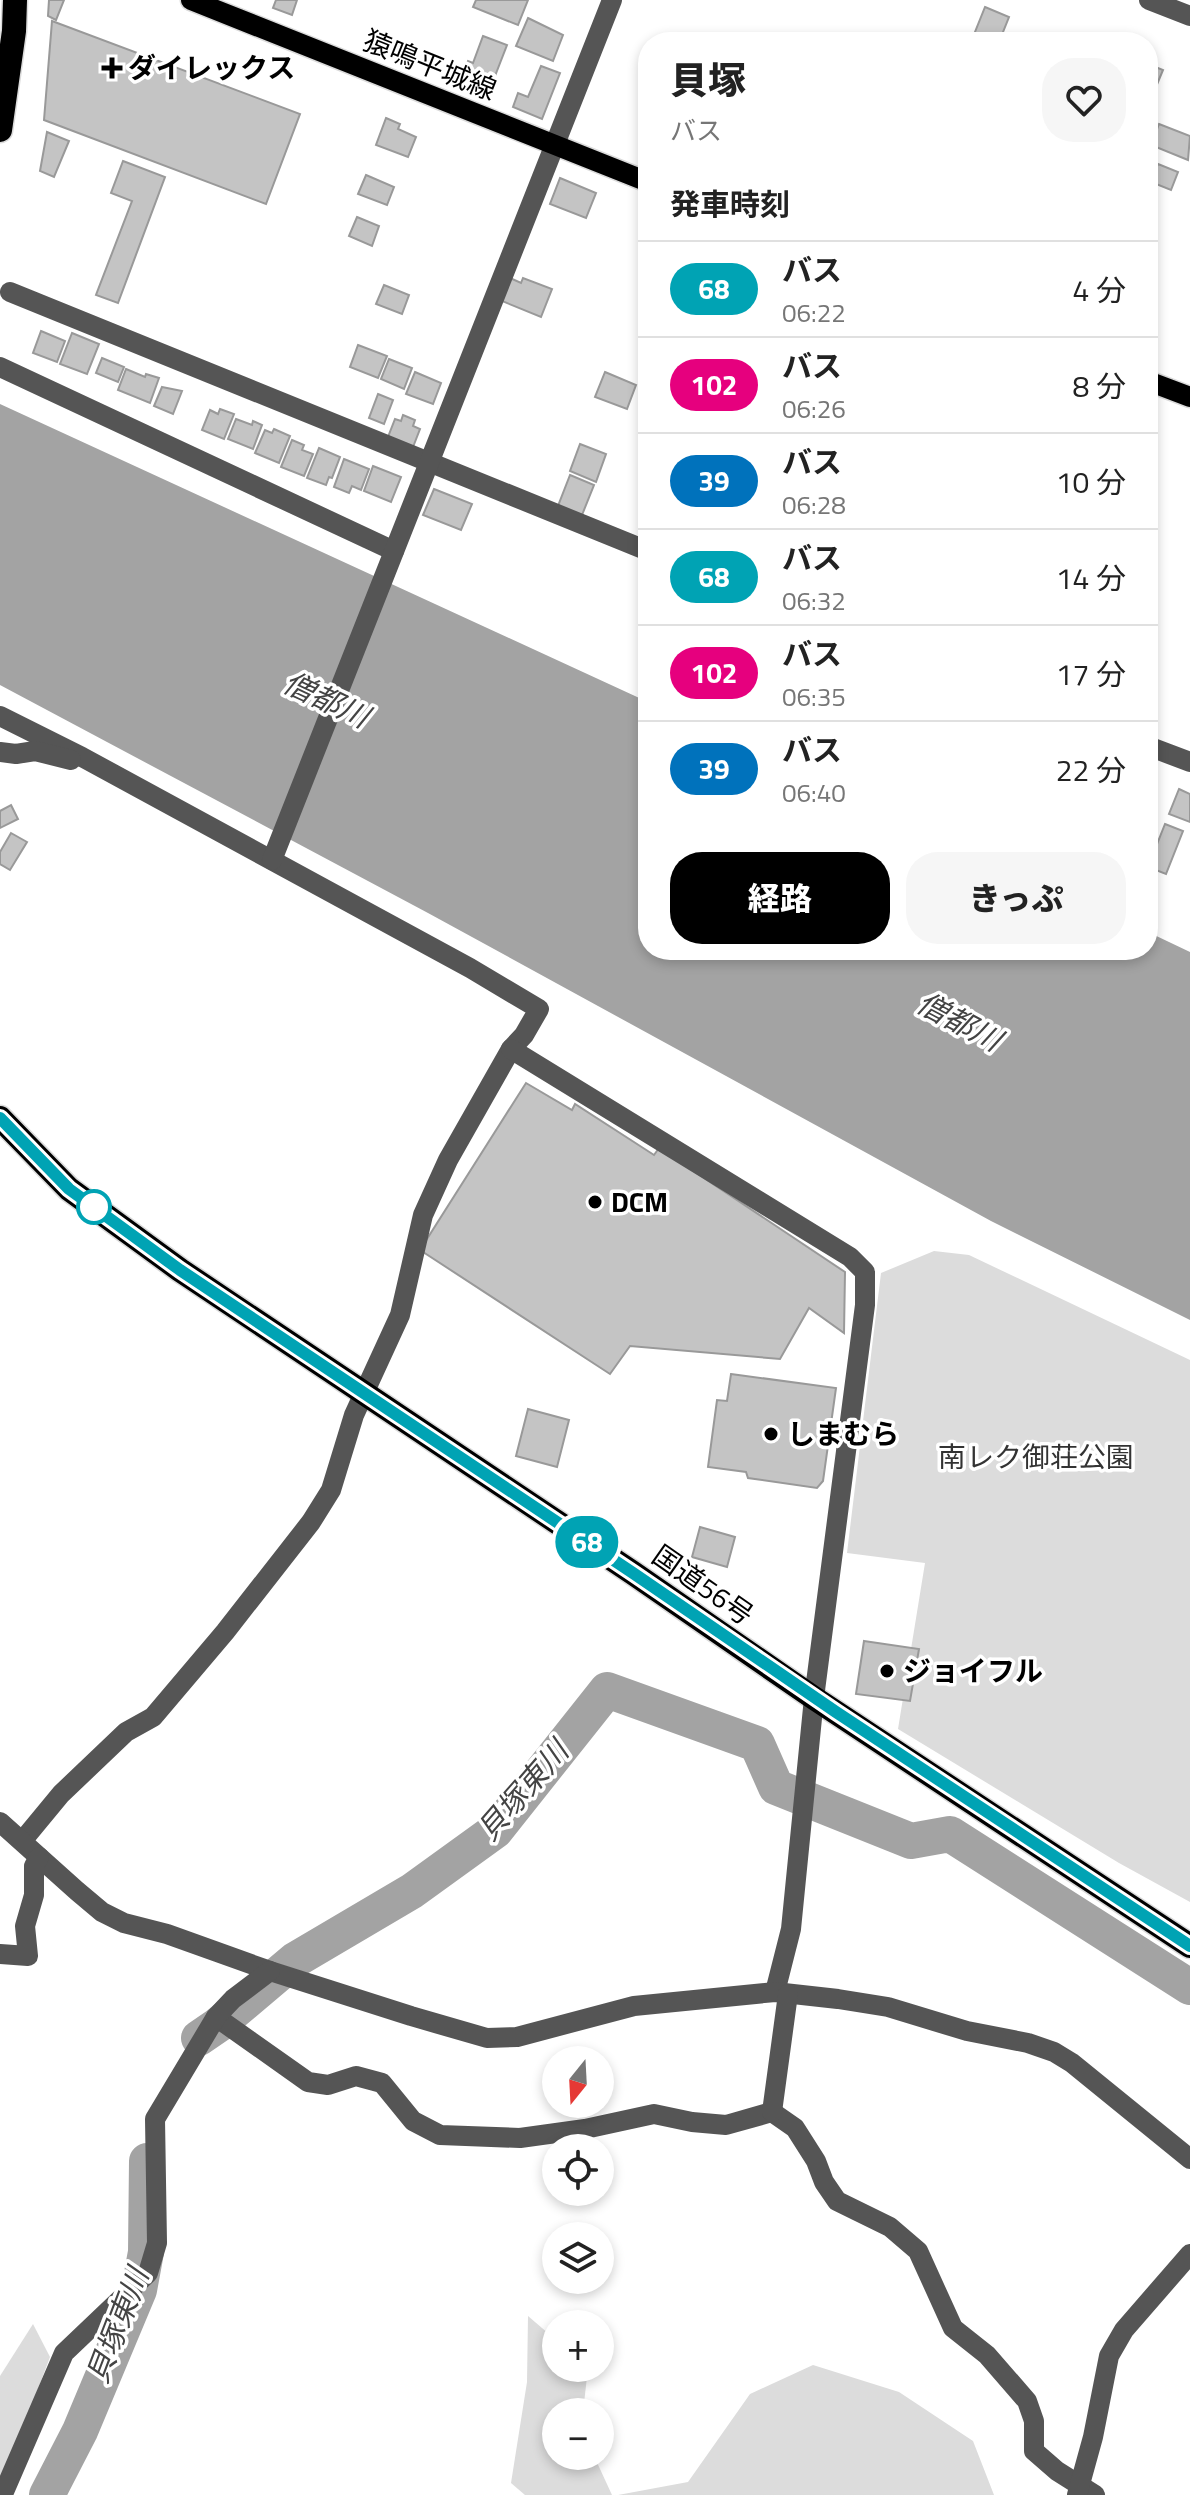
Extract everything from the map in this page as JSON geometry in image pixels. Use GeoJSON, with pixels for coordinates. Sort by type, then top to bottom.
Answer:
{"type":"FeatureCollection","features":[{"type":"Feature","properties":{"kind":"highway"},"geometry":{"type":"LineString","coordinates":[[0,130],[14,31],[15,0]]}},
{"type":"Feature","properties":{"kind":"highway","name":"国道56号"},"geometry":{"type":"LineString","coordinates":[[0,1118],[69,1189],[180,1270],[814,1698],[1190,1946]]}},
{"type":"Feature","properties":{"kind":"main road","name":"猿鳴平城線"},"geometry":{"type":"LineString","coordinates":[[191,0],[638,178]]}},
{"type":"Feature","properties":{"kind":"main road"},"geometry":{"type":"LineString","coordinates":[[1158,385],[1190,397]]}},
{"type":"Feature","properties":{"kind":"street"},"geometry":{"type":"LineString","coordinates":[[275,855],[612,0]]}},
{"type":"Feature","properties":{"kind":"street"},"geometry":{"type":"LineString","coordinates":[[1149,0],[1190,16]]}},
{"type":"Feature","properties":{"kind":"street"},"geometry":{"type":"LineString","coordinates":[[10,292],[638,547]]}},
{"type":"Feature","properties":{"kind":"street"},"geometry":{"type":"LineString","coordinates":[[0,367],[392,558]]}},
{"type":"Feature","properties":{"kind":"street"},"geometry":{"type":"LineString","coordinates":[[0,716],[275,855],[539,1009],[524,1035],[511,1049],[448,1160],[423,1215],[400,1315],[354,1415],[331,1490],[311,1522],[225,1632],[153,1717],[126,1732],[61,1794],[23,1840]]}},
{"type":"Feature","properties":{"kind":"street"},"geometry":{"type":"LineString","coordinates":[[1158,750],[1190,761]]}},
{"type":"Feature","properties":{"kind":"street"},"geometry":{"type":"LineString","coordinates":[[0,752],[16,754],[35,751],[73,761],[82,757]]}},
{"type":"Feature","properties":{"kind":"street"},"geometry":{"type":"LineString","coordinates":[[511,1049],[850,1257],[865,1272],[865,1305],[814,1698],[772,2112]]}},
{"type":"Feature","properties":{"kind":"street"},"geometry":{"type":"LineString","coordinates":[[0,1822],[102,1912],[124,1923],[167,1934],[270,1971],[487,2038],[517,2037],[634,2006],[782,1993],[888,2007],[967,2031],[1028,2043],[1054,2052],[1072,2063],[1190,2159]]}},
{"type":"Feature","properties":{"kind":"street"},"geometry":{"type":"LineString","coordinates":[[0,1954],[28,1956],[25,1926],[34,1895],[34,1866],[39,1857]]}},
{"type":"Feature","properties":{"kind":"street"},"geometry":{"type":"LineString","coordinates":[[3,2494],[64,2353],[148,2273],[157,2243],[155,2119],[216,2017],[233,1999],[270,1971]]}},
{"type":"Feature","properties":{"kind":"street"},"geometry":{"type":"LineString","coordinates":[[216,2017],[308,2082],[328,2085],[356,2076],[382,2083],[413,2121],[440,2135],[520,2138],[585,2129],[654,2114],[726,2125],[772,2112]]}},
{"type":"Feature","properties":{"kind":"street"},"geometry":{"type":"LineString","coordinates":[[772,2112],[795,2128],[837,2201],[890,2227],[918,2251],[953,2328],[987,2355],[1027,2401],[1034,2421],[1034,2451],[1084,2491],[1109,2356],[1124,2330],[1190,2254]]}},
{"type":"Feature","properties":{"kind":"green space","name":"南レク御荘公園"},"geometry":{"type":"Polygon","coordinates":[[[934,1251],[969,1255],[1190,1360],[1190,1902],[1119,1863],[898,1729],[925,1563],[847,1553],[881,1273],[934,1251]]]}},
{"type":"Feature","properties":{"kind":"green space"},"geometry":{"type":"Polygon","coordinates":[[[528,2316],[542,2328],[542,2382],[586,2382],[585,2398],[542,2398],[542,2470],[600,2470],[612,2495],[525,2495],[511,2483],[527,2382],[528,2316]]]}},
{"type":"Feature","properties":{"kind":"green space"},"geometry":{"type":"Polygon","coordinates":[[[33,2324],[50,2357],[0,2489],[0,2376],[33,2324]]]}},
{"type":"Feature","properties":{"kind":"green space"},"geometry":{"type":"Polygon","coordinates":[[[813,2365],[899,2392],[973,2441],[994,2495],[618,2495],[688,2482],[750,2394],[813,2365]]]}},
{"type":"Feature","properties":{"kind":"water","name":"僧都川"},"geometry":{"type":"Polygon","coordinates":[[[0,404],[638,697],[638,960],[1158,960],[1158,937],[1190,952],[1190,1320],[991,1221],[428,913],[0,685],[0,404]]]}},
{"type":"Feature","properties":{"kind":"building"},"geometry":{"type":"Polygon","coordinates":[[[49,0],[64,0],[56,20],[48,16],[49,0]]]}},
{"type":"Feature","properties":{"kind":"building"},"geometry":{"type":"Polygon","coordinates":[[[276,0],[297,0],[292,15],[273,8],[276,0]]]}},
{"type":"Feature","properties":{"kind":"building"},"geometry":{"type":"Polygon","coordinates":[[[476,0],[528,0],[518,25],[473,7],[476,0]]]}},
{"type":"Feature","properties":{"kind":"building"},"geometry":{"type":"Polygon","coordinates":[[[985,7],[1009,17],[1003,32],[975,32],[985,7]]]}},
{"type":"Feature","properties":{"kind":"building"},"geometry":{"type":"Polygon","coordinates":[[[528,18],[563,35],[553,61],[516,46],[528,18]]]}},
{"type":"Feature","properties":{"kind":"building","name":"ダイレックス"},"geometry":{"type":"Polygon","coordinates":[[[52,21],[300,114],[266,204],[44,120],[52,21]]]}},
{"type":"Feature","properties":{"kind":"building"},"geometry":{"type":"Polygon","coordinates":[[[483,36],[507,45],[488,94],[460,82],[468,61],[473,63],[483,36]]]}},
{"type":"Feature","properties":{"kind":"building"},"geometry":{"type":"Polygon","coordinates":[[[541,66],[560,73],[542,119],[513,107],[518,93],[528,97],[541,66]]]}},
{"type":"Feature","properties":{"kind":"building"},"geometry":{"type":"Polygon","coordinates":[[[386,118],[400,124],[398,129],[416,137],[408,157],[376,145],[386,118]]]}},
{"type":"Feature","properties":{"kind":"building"},"geometry":{"type":"Polygon","coordinates":[[[1159,124],[1190,136],[1188,160],[1158,148],[1159,124]]]}},
{"type":"Feature","properties":{"kind":"building"},"geometry":{"type":"Polygon","coordinates":[[[47,132],[69,141],[54,177],[40,171],[47,132]]]}},
{"type":"Feature","properties":{"kind":"building"},"geometry":{"type":"Polygon","coordinates":[[[123,161],[165,177],[118,303],[96,295],[132,201],[111,193],[123,161]]]}},
{"type":"Feature","properties":{"kind":"building"},"geometry":{"type":"Polygon","coordinates":[[[1158,164],[1178,172],[1171,190],[1158,185],[1158,164]]]}},
{"type":"Feature","properties":{"kind":"building"},"geometry":{"type":"Polygon","coordinates":[[[366,175],[394,187],[387,205],[358,194],[366,175]]]}},
{"type":"Feature","properties":{"kind":"building"},"geometry":{"type":"Polygon","coordinates":[[[560,178],[596,193],[586,218],[550,204],[560,178]]]}},
{"type":"Feature","properties":{"kind":"building"},"geometry":{"type":"Polygon","coordinates":[[[357,217],[379,226],[372,246],[349,236],[357,217]]]}},
{"type":"Feature","properties":{"kind":"building"},"geometry":{"type":"Polygon","coordinates":[[[510,278],[521,283],[523,278],[552,289],[541,317],[502,301],[510,278]]]}},
{"type":"Feature","properties":{"kind":"building"},"geometry":{"type":"Polygon","coordinates":[[[384,285],[409,295],[402,314],[376,304],[384,285]]]}},
{"type":"Feature","properties":{"kind":"building"},"geometry":{"type":"Polygon","coordinates":[[[41,331],[65,341],[57,362],[33,353],[41,331]]]}},
{"type":"Feature","properties":{"kind":"building"},"geometry":{"type":"Polygon","coordinates":[[[72,333],[99,344],[87,374],[60,364],[72,333]]]}},
{"type":"Feature","properties":{"kind":"building"},"geometry":{"type":"Polygon","coordinates":[[[358,345],[387,356],[378,378],[350,367],[358,345]]]}},
{"type":"Feature","properties":{"kind":"building"},"geometry":{"type":"Polygon","coordinates":[[[102,358],[124,367],[118,382],[96,373],[102,358]]]}},
{"type":"Feature","properties":{"kind":"building"},"geometry":{"type":"Polygon","coordinates":[[[389,359],[412,368],[404,389],[381,379],[389,359]]]}},
{"type":"Feature","properties":{"kind":"building"},"geometry":{"type":"Polygon","coordinates":[[[126,369],[145,377],[146,374],[159,378],[150,403],[118,390],[126,369]]]}},
{"type":"Feature","properties":{"kind":"building"},"geometry":{"type":"Polygon","coordinates":[[[415,372],[441,383],[433,404],[406,394],[415,372]]]}},
{"type":"Feature","properties":{"kind":"building"},"geometry":{"type":"Polygon","coordinates":[[[605,372],[636,385],[627,409],[595,397],[605,372]]]}},
{"type":"Feature","properties":{"kind":"building"},"geometry":{"type":"Polygon","coordinates":[[[162,387],[182,391],[173,414],[154,406],[162,387]]]}},
{"type":"Feature","properties":{"kind":"building"},"geometry":{"type":"Polygon","coordinates":[[[378,394],[393,400],[384,424],[369,418],[378,394]]]}},
{"type":"Feature","properties":{"kind":"building"},"geometry":{"type":"Polygon","coordinates":[[[220,409],[234,414],[224,439],[202,430],[210,410],[218,414],[220,409]]]}},
{"type":"Feature","properties":{"kind":"building"},"geometry":{"type":"Polygon","coordinates":[[[403,415],[415,420],[413,426],[420,429],[413,447],[388,437],[395,419],[401,421],[403,415]]]}},
{"type":"Feature","properties":{"kind":"building"},"geometry":{"type":"Polygon","coordinates":[[[236,419],[262,425],[253,449],[228,439],[236,419]]]}},
{"type":"Feature","properties":{"kind":"building"},"geometry":{"type":"Polygon","coordinates":[[[274,429],[290,436],[279,463],[255,453],[265,430],[272,433],[274,429]]]}},
{"type":"Feature","properties":{"kind":"building"},"geometry":{"type":"Polygon","coordinates":[[[292,440],[304,445],[302,450],[313,454],[304,476],[281,467],[292,440]]]}},
{"type":"Feature","properties":{"kind":"building"},"geometry":{"type":"Polygon","coordinates":[[[580,444],[606,454],[596,482],[570,471],[580,444]]]}},
{"type":"Feature","properties":{"kind":"building"},"geometry":{"type":"Polygon","coordinates":[[[319,448],[340,457],[326,485],[307,478],[319,448]]]}},
{"type":"Feature","properties":{"kind":"building"},"geometry":{"type":"Polygon","coordinates":[[[344,459],[369,469],[361,490],[352,486],[349,493],[334,487],[344,459]]]}},
{"type":"Feature","properties":{"kind":"building"},"geometry":{"type":"Polygon","coordinates":[[[373,466],[401,477],[391,502],[364,491],[373,466]]]}},
{"type":"Feature","properties":{"kind":"building"},"geometry":{"type":"Polygon","coordinates":[[[570,475],[594,485],[582,515],[558,506],[570,475]]]}},
{"type":"Feature","properties":{"kind":"building"},"geometry":{"type":"Polygon","coordinates":[[[434,489],[472,504],[461,530],[423,515],[434,489]]]}},
{"type":"Feature","properties":{"kind":"building"},"geometry":{"type":"Polygon","coordinates":[[[1179,789],[1190,794],[1190,822],[1169,814],[1179,789]]]}},
{"type":"Feature","properties":{"kind":"building"},"geometry":{"type":"Polygon","coordinates":[[[11,805],[18,819],[0,828],[0,811],[11,805]]]}},
{"type":"Feature","properties":{"kind":"building"},"geometry":{"type":"Polygon","coordinates":[[[1165,824],[1183,831],[1166,874],[1158,871],[1158,842],[1165,824]]]}},
{"type":"Feature","properties":{"kind":"building"},"geometry":{"type":"Polygon","coordinates":[[[11,833],[27,842],[10,870],[0,864],[0,852],[11,833]]]}},
{"type":"Feature","properties":{"kind":"building","name":"DCM"},"geometry":{"type":"Polygon","coordinates":[[[526,1083],[572,1110],[575,1104],[654,1155],[659,1148],[845,1272],[844,1333],[809,1308],[780,1359],[630,1346],[610,1374],[420,1250],[526,1083]]]}},
{"type":"Feature","properties":{"kind":"building","name":"しまむら"},"geometry":{"type":"Polygon","coordinates":[[[731,1374],[836,1388],[823,1481],[817,1488],[748,1478],[746,1472],[708,1467],[717,1400],[727,1401],[731,1374]]]}},
{"type":"Feature","properties":{"kind":"building"},"geometry":{"type":"Polygon","coordinates":[[[528,1409],[569,1420],[557,1467],[516,1456],[528,1409]]]}},
{"type":"Feature","properties":{"kind":"building"},"geometry":{"type":"Polygon","coordinates":[[[700,1527],[735,1537],[727,1567],[692,1557],[700,1527]]]}},
{"type":"Feature","properties":{"kind":"building","name":"ジョイフル"},"geometry":{"type":"Polygon","coordinates":[[[864,1641],[919,1649],[910,1701],[856,1694],[864,1641]]]}},
{"type":"Feature","properties":{"kind":"waterway","name":"貝塚東川"},"geometry":{"type":"LineString","coordinates":[[199,2038],[295,1960],[412,1891],[495,1831],[607,1690],[757,1744],[776,1787],[911,1841],[950,1834],[1190,1987]]}},
{"type":"Feature","properties":{"kind":"waterway","name":"貝塚東川"},"geometry":{"type":"LineString","coordinates":[[47,2495],[80,2431],[139,2290],[146,2252],[147,2161]]}},
{"type":"Feature","properties":{"kind":"bus line","name":"68"},"geometry":{"type":"LineString","coordinates":[[0,1118],[69,1189],[180,1270],[836,1712],[1190,1946]]}},
{"type":"Feature","properties":{"kind":"place","name":"ダイレックス"},"geometry":{"type":"Point","coordinates":[112,68]}},
{"type":"Feature","properties":{"kind":"place","name":"DCM"},"geometry":{"type":"Point","coordinates":[595,1202]}},
{"type":"Feature","properties":{"kind":"place","name":"しまむら"},"geometry":{"type":"Point","coordinates":[771,1434]}},
{"type":"Feature","properties":{"kind":"place","name":"ジョイフル"},"geometry":{"type":"Point","coordinates":[887,1671]}}]}
